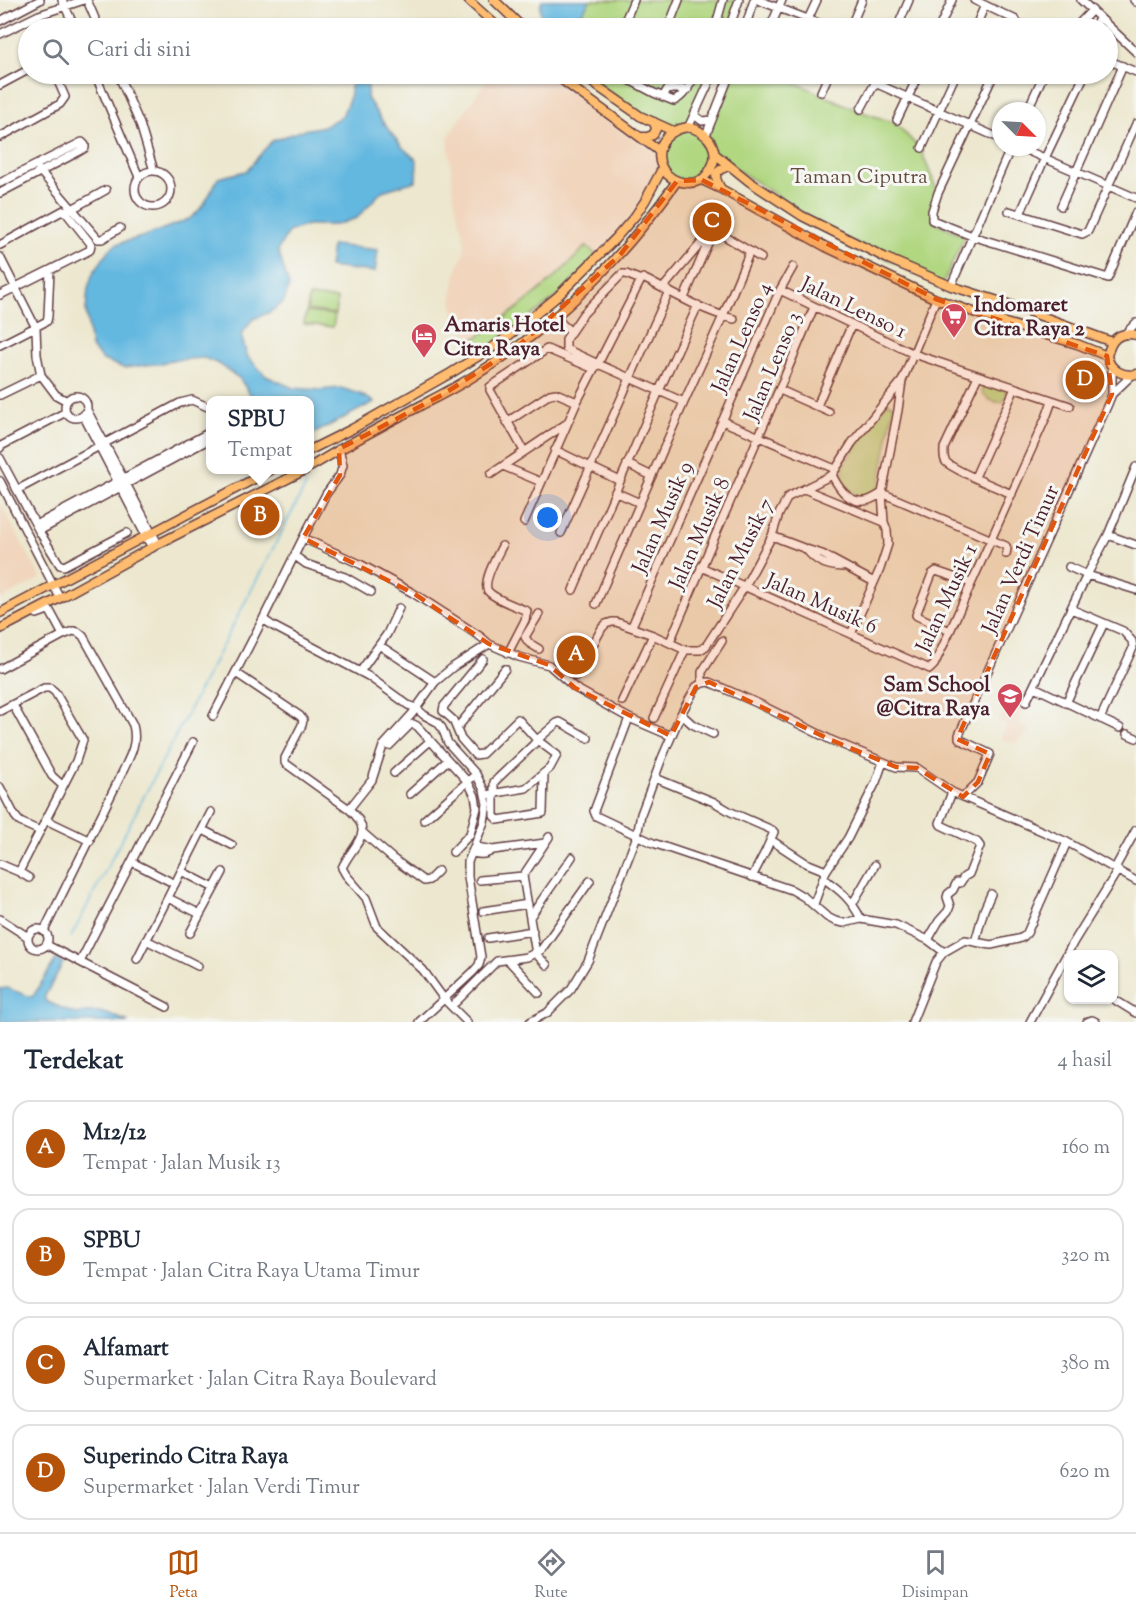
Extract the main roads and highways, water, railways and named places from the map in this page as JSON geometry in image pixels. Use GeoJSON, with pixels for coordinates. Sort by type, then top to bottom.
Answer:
{"type":"FeatureCollection","features":[{"type":"Feature","properties":{"kind":"main road"},"geometry":{"type":"LineString","coordinates":[[468,0],[488,18]]}},
{"type":"Feature","properties":{"kind":"main road"},"geometry":{"type":"LineString","coordinates":[[494,0],[512,18]]}},
{"type":"Feature","properties":{"kind":"main road"},"geometry":{"type":"LineString","coordinates":[[568,84],[659,151]]}},
{"type":"Feature","properties":{"kind":"main road"},"geometry":{"type":"LineString","coordinates":[[594,84],[640,116],[673,131]]}},
{"type":"Feature","properties":{"kind":"main road"},"geometry":{"type":"LineString","coordinates":[[642,137],[647,138],[653,135],[656,129],[654,122]]}},
{"type":"Feature","properties":{"kind":"main road"},"geometry":{"type":"LineString","coordinates":[[715,154],[710,170],[702,180],[695,183],[677,181],[668,176],[662,169],[659,151],[661,144],[676,129],[698,130],[706,135],[715,154],[750,182],[802,216],[837,235],[951,286],[1112,342]]}},
{"type":"Feature","properties":{"kind":"main road"},"geometry":{"type":"LineString","coordinates":[[721,189],[716,174],[718,170],[729,166]]}},
{"type":"Feature","properties":{"kind":"main road"},"geometry":{"type":"LineString","coordinates":[[314,448],[352,429],[498,344],[558,296],[635,216],[662,169]]}},
{"type":"Feature","properties":{"kind":"main road"},"geometry":{"type":"LineString","coordinates":[[702,180],[826,248],[936,299],[1002,322],[1077,344],[1107,356]]}},
{"type":"Feature","properties":{"kind":"main road"},"geometry":{"type":"LineString","coordinates":[[314,464],[442,395],[517,347],[556,315],[620,255],[677,181]]}},
{"type":"Feature","properties":{"kind":"main road"},"geometry":{"type":"LineString","coordinates":[[655,183],[665,183],[669,188],[669,193]]}},
{"type":"Feature","properties":{"kind":"main road"},"geometry":{"type":"LineString","coordinates":[[879,273],[879,265],[886,258]]}},
{"type":"Feature","properties":{"kind":"main road"},"geometry":{"type":"LineString","coordinates":[[1002,322],[1008,314],[1008,304]]}},
{"type":"Feature","properties":{"kind":"main road"},"geometry":{"type":"LineString","coordinates":[[1134,375],[1124,375],[1112,368],[1107,356],[1112,342],[1125,334],[1136,335]]}},
{"type":"Feature","properties":{"kind":"main road"},"geometry":{"type":"LineString","coordinates":[[412,394],[418,406]]}},
{"type":"Feature","properties":{"kind":"main road"},"geometry":{"type":"LineString","coordinates":[[0,613],[260,474]]}},
{"type":"Feature","properties":{"kind":"main road"},"geometry":{"type":"LineString","coordinates":[[0,631],[155,546],[297,474]]}},
{"type":"Feature","properties":{"kind":"main road"},"geometry":{"type":"LineString","coordinates":[[226,494],[233,507]]}},
{"type":"Feature","properties":{"kind":"water"},"geometry":{"type":"Polygon","coordinates":[[[542,0],[590,0],[579,18],[544,18],[542,0]]]}},
{"type":"Feature","properties":{"kind":"water"},"geometry":{"type":"Polygon","coordinates":[[[351,84],[368,84],[367,98],[402,147],[417,160],[416,181],[382,191],[357,218],[335,225],[307,225],[288,232],[278,250],[289,286],[284,302],[270,312],[253,319],[241,335],[247,356],[266,376],[293,388],[320,390],[341,388],[360,394],[374,402],[314,433],[314,396],[251,396],[240,379],[219,364],[204,358],[171,360],[124,368],[103,360],[91,347],[86,311],[88,288],[93,273],[110,249],[117,244],[189,219],[203,206],[218,178],[246,171],[272,141],[303,130],[325,126],[342,116],[349,99],[351,84]]]}},
{"type":"Feature","properties":{"kind":"water"},"geometry":{"type":"Polygon","coordinates":[[[332,245],[378,250],[375,272],[329,267],[332,245]]]}},
{"type":"Feature","properties":{"kind":"water"},"geometry":{"type":"Polygon","coordinates":[[[56,959],[63,963],[45,996],[45,1001],[76,1014],[97,1012],[129,1022],[0,1022],[0,989],[7,988],[31,997],[56,959]]]}},
{"type":"Feature","properties":{"kind":"waterway"},"geometry":{"type":"LineString","coordinates":[[71,937],[306,485]]}},
{"type":"Feature","properties":{"kind":"place","name":"Alfamart"},"geometry":{"type":"Point","coordinates":[712,222]}},
{"type":"Feature","properties":{"kind":"place","name":"Indomaret Citra Raya 2"},"geometry":{"type":"Point","coordinates":[954,339]}},
{"type":"Feature","properties":{"kind":"place","name":"Amaris Hotel Citra Raya"},"geometry":{"type":"Point","coordinates":[424,359]}},
{"type":"Feature","properties":{"kind":"place","name":"Superindo Citra Raya"},"geometry":{"type":"Point","coordinates":[1085,380]}},
{"type":"Feature","properties":{"kind":"place","name":"SPBU"},"geometry":{"type":"Point","coordinates":[260,516]}},
{"type":"Feature","properties":{"kind":"place","name":"M12/12"},"geometry":{"type":"Point","coordinates":[576,655]}},
{"type":"Feature","properties":{"kind":"place","name":"Sam School @Citra Raya"},"geometry":{"type":"Point","coordinates":[1010,719]}},
{"type":"Feature","properties":{"kind":"park label","name":"Taman Ciputra"},"geometry":{"type":"Point","coordinates":[859,176]}}]}
